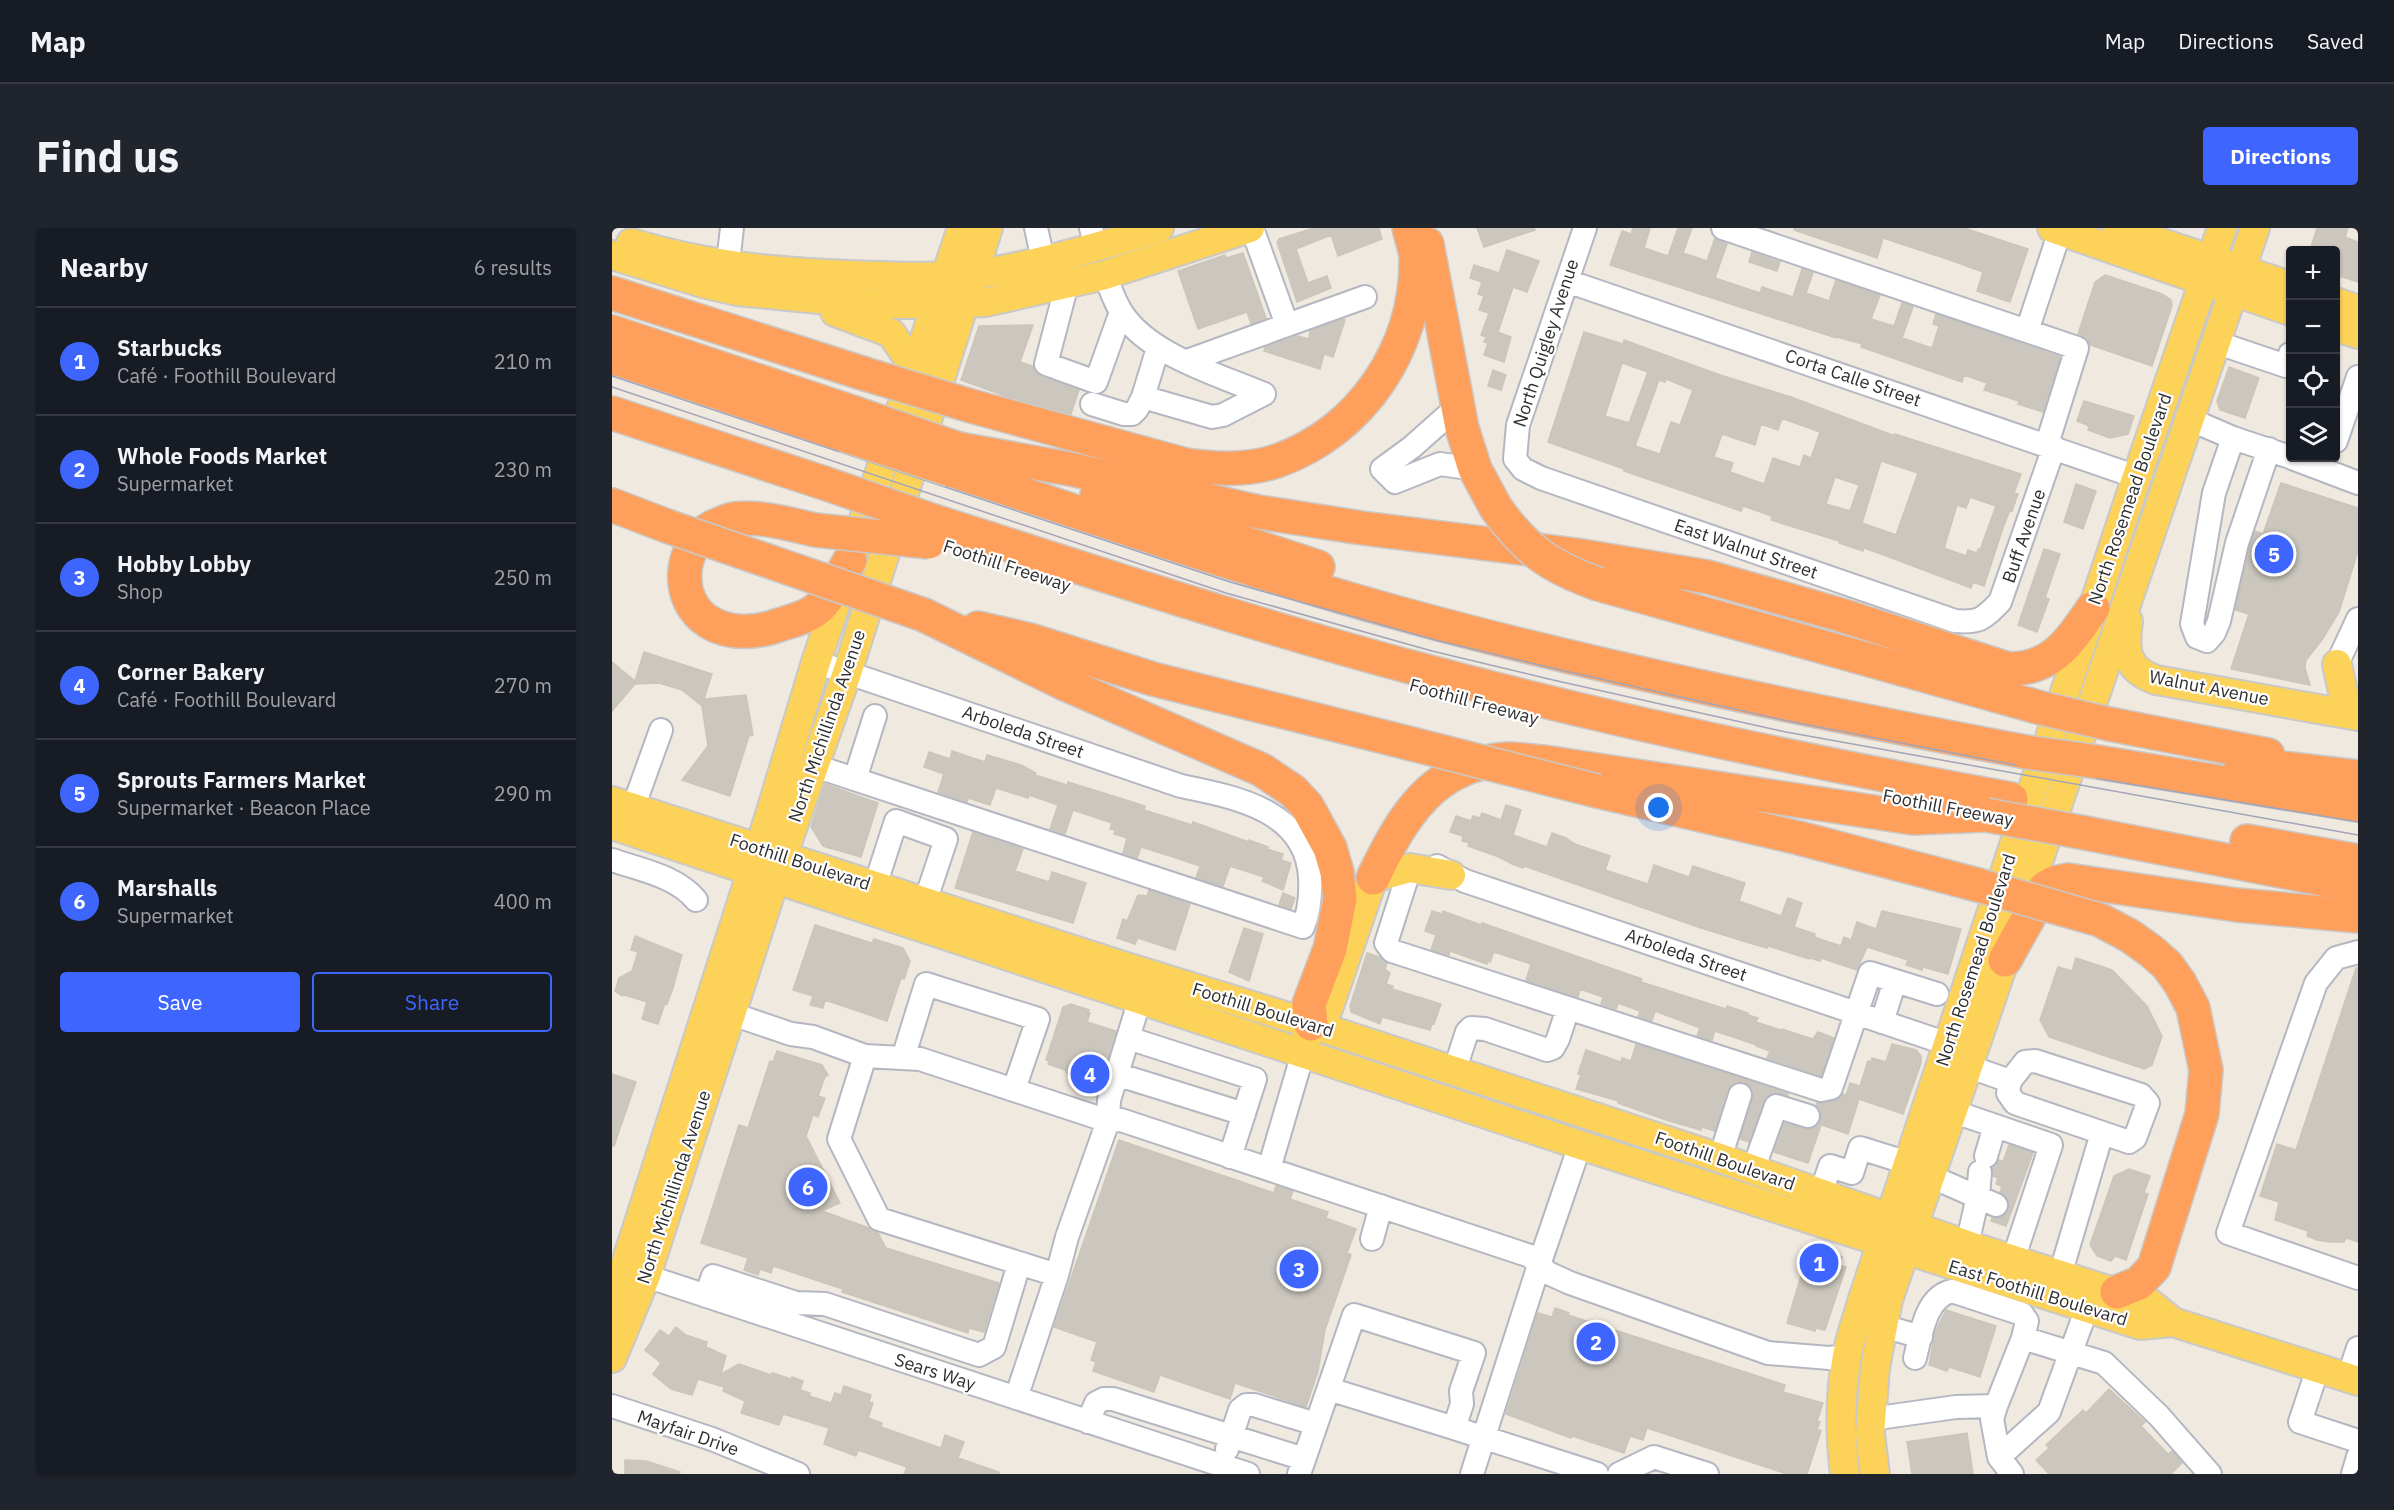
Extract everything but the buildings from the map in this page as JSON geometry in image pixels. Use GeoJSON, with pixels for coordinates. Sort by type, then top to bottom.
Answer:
{"type":"FeatureCollection","features":[{"type":"Feature","properties":{"kind":"highway"},"geometry":{"type":"LineString","coordinates":[[612,293],[970,406],[1186,465],[1215,469],[1245,468],[1275,462],[1299,452],[1332,432],[1359,408],[1382,380],[1397,352],[1414,291],[1416,257],[1408,228]]}},
{"type":"Feature","properties":{"kind":"highway"},"geometry":{"type":"LineString","coordinates":[[1424,228],[1438,291],[1458,407],[1475,469],[1496,508],[1509,526],[1536,553],[1566,572],[1598,584],[2033,730]]}},
{"type":"Feature","properties":{"kind":"highway"},"geometry":{"type":"LineString","coordinates":[[612,332],[848,424]]}},
{"type":"Feature","properties":{"kind":"highway"},"geometry":{"type":"LineString","coordinates":[[612,357],[848,424],[955,459],[1358,580],[1679,662],[2103,744],[2358,805]]}},
{"type":"Feature","properties":{"kind":"highway"},"geometry":{"type":"LineString","coordinates":[[612,413],[821,506],[933,532]]}},
{"type":"Feature","properties":{"kind":"highway"},"geometry":{"type":"LineString","coordinates":[[612,433],[821,506],[933,532]]}},
{"type":"Feature","properties":{"kind":"highway"},"geometry":{"type":"LineString","coordinates":[[955,459],[1070,469],[1259,512],[1362,528],[1576,555],[1708,577],[1842,615],[2008,669],[2025,669],[2051,658],[2072,638],[2093,608]]}},
{"type":"Feature","properties":{"kind":"highway"},"geometry":{"type":"LineString","coordinates":[[612,505],[924,615],[1030,640],[1153,679],[1597,791],[1799,838],[2100,920],[2130,936],[2167,965],[2193,1008],[2206,1070],[2202,1114],[2154,1267],[2139,1283],[2117,1292]]}},
{"type":"Feature","properties":{"kind":"highway"},"geometry":{"type":"LineString","coordinates":[[821,506],[763,519],[731,519],[705,531],[688,553],[685,564],[685,584],[692,604],[708,622],[725,629],[748,632],[769,629],[814,612],[822,605],[850,560]]}},
{"type":"Feature","properties":{"kind":"highway","name":"Foothill Freeway"},"geometry":{"type":"LineString","coordinates":[[933,532],[1295,656],[1643,746],[1826,785],[1999,807],[2080,821],[2358,886]]}},
{"type":"Feature","properties":{"kind":"highway"},"geometry":{"type":"LineString","coordinates":[[924,615],[1065,684],[1262,770],[1293,791],[1307,806],[1330,848],[1337,872],[1340,899],[1330,948],[1309,1004],[1307,1038]]}},
{"type":"Feature","properties":{"kind":"highway"},"geometry":{"type":"LineString","coordinates":[[2103,744],[2358,775]]}},
{"type":"Feature","properties":{"kind":"highway"},"geometry":{"type":"LineString","coordinates":[[1373,878],[1403,820],[1432,788],[1460,769],[1509,759],[1544,762],[1913,818],[1999,807]]}},
{"type":"Feature","properties":{"kind":"highway"},"geometry":{"type":"LineString","coordinates":[[2080,821],[2358,861]]}},
{"type":"Feature","properties":{"kind":"highway"},"geometry":{"type":"LineString","coordinates":[[2005,960],[2045,888],[2068,880],[2238,905],[2358,916]]}},
{"type":"Feature","properties":{"kind":"main road"},"geometry":{"type":"LineString","coordinates":[[959,275],[962,228]]}},
{"type":"Feature","properties":{"kind":"main road","name":"North Michillinda Avenue"},"geometry":{"type":"LineString","coordinates":[[612,1358],[636,1269],[767,864],[815,766],[848,673],[959,275],[988,228]]}},
{"type":"Feature","properties":{"kind":"main road"},"geometry":{"type":"LineString","coordinates":[[612,255],[652,269],[727,277],[787,272],[886,277],[959,275],[1043,260],[1094,238],[1159,228]]}},
{"type":"Feature","properties":{"kind":"main road"},"geometry":{"type":"LineString","coordinates":[[788,297],[868,304],[986,302],[1105,275],[1251,228]]}},
{"type":"Feature","properties":{"kind":"main road","name":"North Rosemead Boulevard"},"geometry":{"type":"LineString","coordinates":[[1845,1474],[1841,1440],[1847,1356],[1892,1247],[1919,1169],[1948,1044],[2222,228]]}},
{"type":"Feature","properties":{"kind":"main road","name":"North Rosemead Boulevard"},"geometry":{"type":"LineString","coordinates":[[1919,1169],[1952,1111],[2254,228]]}},
{"type":"Feature","properties":{"kind":"main road"},"geometry":{"type":"LineString","coordinates":[[2056,229],[2236,280],[2286,286]]}},
{"type":"Feature","properties":{"kind":"main road"},"geometry":{"type":"LineString","coordinates":[[2125,229],[2208,271]]}},
{"type":"Feature","properties":{"kind":"main road"},"geometry":{"type":"LineString","coordinates":[[612,237],[855,318],[891,333],[914,367]]}},
{"type":"Feature","properties":{"kind":"main road"},"geometry":{"type":"LineString","coordinates":[[2236,280],[2286,309]]}},
{"type":"Feature","properties":{"kind":"main road"},"geometry":{"type":"LineString","coordinates":[[2340,303],[2358,310]]}},
{"type":"Feature","properties":{"kind":"main road","name":"North Michillinda Avenue"},"geometry":{"type":"LineString","coordinates":[[612,1320],[636,1269],[732,1014],[816,662],[914,367],[950,304]]}},
{"type":"Feature","properties":{"kind":"main road"},"geometry":{"type":"LineString","coordinates":[[2340,328],[2358,334]]}},
{"type":"Feature","properties":{"kind":"main road","name":"Walnut Avenue"},"geometry":{"type":"LineString","coordinates":[[2140,563],[2126,634],[2130,661],[2141,675],[2156,680],[2358,714]]}},
{"type":"Feature","properties":{"kind":"main road"},"geometry":{"type":"LineString","coordinates":[[2337,664],[2344,697],[2358,714]]}},
{"type":"Feature","properties":{"kind":"main road","name":"Foothill Boulevard"},"geometry":{"type":"LineString","coordinates":[[619,811],[1140,999],[1454,1072],[1708,1154],[1901,1220]]}},
{"type":"Feature","properties":{"kind":"main road","name":"Foothill Boulevard"},"geometry":{"type":"LineString","coordinates":[[767,864],[876,886],[926,902],[1307,1038],[1580,1145],[1892,1247]]}},
{"type":"Feature","properties":{"kind":"main road"},"geometry":{"type":"LineString","coordinates":[[1307,1038],[1328,1009],[1373,878],[1419,864],[1451,875]]}},
{"type":"Feature","properties":{"kind":"main road"},"geometry":{"type":"LineString","coordinates":[[1580,1145],[1585,1139],[1595,1136],[1650,1151],[1708,1154]]}},
{"type":"Feature","properties":{"kind":"main road","name":"East Foothill Boulevard"},"geometry":{"type":"LineString","coordinates":[[1901,1220],[1966,1245],[2151,1304],[2173,1322],[2353,1379]]}},
{"type":"Feature","properties":{"kind":"main road","name":"North Rosemead Boulevard"},"geometry":{"type":"LineString","coordinates":[[1875,1474],[1870,1434],[1871,1419],[1875,1368],[1888,1300],[1892,1247]]}},
{"type":"Feature","properties":{"kind":"main road","name":"East Foothill Boulevard"},"geometry":{"type":"LineString","coordinates":[[1892,1247],[2140,1325],[2173,1322]]}},
{"type":"Feature","properties":{"kind":"street"},"geometry":{"type":"LineString","coordinates":[[727,277],[732,228]]}},
{"type":"Feature","properties":{"kind":"street"},"geometry":{"type":"LineString","coordinates":[[1035,228],[1043,260]]}},
{"type":"Feature","properties":{"kind":"street"},"geometry":{"type":"LineString","coordinates":[[1251,228],[1287,325]]}},
{"type":"Feature","properties":{"kind":"street","name":"North Quigley Avenue"},"geometry":{"type":"LineString","coordinates":[[1515,459],[1518,425],[1585,228]]}},
{"type":"Feature","properties":{"kind":"street"},"geometry":{"type":"LineString","coordinates":[[1723,228],[2026,331],[2056,229]]}},
{"type":"Feature","properties":{"kind":"street"},"geometry":{"type":"LineString","coordinates":[[1105,275],[1121,312],[1132,327],[1158,348],[1264,394],[1223,415],[1212,417],[1143,397]]}},
{"type":"Feature","properties":{"kind":"street","name":"Corta Calle Street"},"geometry":{"type":"LineString","coordinates":[[1567,281],[2137,477]]}},
{"type":"Feature","properties":{"kind":"street"},"geometry":{"type":"LineString","coordinates":[[1067,284],[1046,364],[1096,382],[1121,312]]}},
{"type":"Feature","properties":{"kind":"street"},"geometry":{"type":"LineString","coordinates":[[1187,361],[1365,297]]}},
{"type":"Feature","properties":{"kind":"street","name":"Buff Avenue"},"geometry":{"type":"LineString","coordinates":[[1983,619],[2000,602],[2006,589],[2051,446],[2077,348],[2026,331]]}},
{"type":"Feature","properties":{"kind":"street"},"geometry":{"type":"LineString","coordinates":[[2215,342],[2286,366]]}},
{"type":"Feature","properties":{"kind":"street"},"geometry":{"type":"LineString","coordinates":[[1092,404],[1124,414],[1132,414],[1143,397],[1158,348]]}},
{"type":"Feature","properties":{"kind":"street"},"geometry":{"type":"LineString","coordinates":[[2340,429],[2358,377]]}},
{"type":"Feature","properties":{"kind":"street"},"geometry":{"type":"LineString","coordinates":[[1458,407],[1412,447],[1382,469],[1395,482],[1440,464],[1475,469]]}},
{"type":"Feature","properties":{"kind":"street"},"geometry":{"type":"LineString","coordinates":[[2189,419],[2234,438],[2286,455]]}},
{"type":"Feature","properties":{"kind":"street"},"geometry":{"type":"LineString","coordinates":[[2234,438],[2214,493],[2192,624],[2197,638],[2207,641],[2214,633],[2219,621],[2237,543],[2269,450]]}},
{"type":"Feature","properties":{"kind":"street","name":"East Walnut Street"},"geometry":{"type":"LineString","coordinates":[[1515,459],[1523,469],[1541,478],[1955,621],[1973,622],[1983,619]]}},
{"type":"Feature","properties":{"kind":"street"},"geometry":{"type":"LineString","coordinates":[[2327,463],[2358,483]]}},
{"type":"Feature","properties":{"kind":"street"},"geometry":{"type":"LineString","coordinates":[[2337,664],[2357,623]]}},
{"type":"Feature","properties":{"kind":"street","name":"Arboleda Street"},"geometry":{"type":"LineString","coordinates":[[816,662],[1181,786],[1232,796],[1249,802],[1291,829],[1303,847],[1309,868],[1311,893],[1309,914],[1303,927],[904,795]]}},
{"type":"Feature","properties":{"kind":"street"},"geometry":{"type":"LineString","coordinates":[[855,779],[875,716]]}},
{"type":"Feature","properties":{"kind":"street"},"geometry":{"type":"LineString","coordinates":[[619,811],[661,730]]}},
{"type":"Feature","properties":{"kind":"street"},"geometry":{"type":"LineString","coordinates":[[815,766],[904,795],[876,886]]}},
{"type":"Feature","properties":{"kind":"street"},"geometry":{"type":"LineString","coordinates":[[896,821],[946,839],[926,902]]}},
{"type":"Feature","properties":{"kind":"street"},"geometry":{"type":"LineString","coordinates":[[612,860],[672,880],[696,900]]}},
{"type":"Feature","properties":{"kind":"street"},"geometry":{"type":"LineString","coordinates":[[1419,864],[1386,943],[1392,951],[1821,1090],[1831,1088],[1870,973],[1937,994]]}},
{"type":"Feature","properties":{"kind":"street","name":"Arboleda Street"},"geometry":{"type":"LineString","coordinates":[[1451,875],[1948,1044]]}},
{"type":"Feature","properties":{"kind":"street"},"geometry":{"type":"LineString","coordinates":[[2358,952],[2336,958],[2316,983],[2228,1233],[2358,1278]]}},
{"type":"Feature","properties":{"kind":"street"},"geometry":{"type":"LineString","coordinates":[[1882,1022],[1895,981]]}},
{"type":"Feature","properties":{"kind":"street"},"geometry":{"type":"LineString","coordinates":[[903,1058],[926,984],[1038,1019],[1014,1089]]}},
{"type":"Feature","properties":{"kind":"street"},"geometry":{"type":"LineString","coordinates":[[1016,1398],[1057,1275],[1067,1237],[1108,1121],[1109,1100],[1140,999]]}},
{"type":"Feature","properties":{"kind":"street"},"geometry":{"type":"LineString","coordinates":[[1454,1072],[1467,1032],[1471,1028],[1485,1029],[1547,1050],[1553,1048],[1558,1039],[1568,1008]]}},
{"type":"Feature","properties":{"kind":"street"},"geometry":{"type":"LineString","coordinates":[[732,1014],[791,1034],[813,1037],[865,1056],[920,1059],[1108,1121],[1121,1120],[1530,1256],[1548,1273],[1570,1283],[1768,1353],[1829,1358],[1847,1356]]}},
{"type":"Feature","properties":{"kind":"street"},"geometry":{"type":"LineString","coordinates":[[1128,1038],[1255,1079],[1230,1157]]}},
{"type":"Feature","properties":{"kind":"street"},"geometry":{"type":"LineString","coordinates":[[1269,1169],[1307,1038]]}},
{"type":"Feature","properties":{"kind":"street"},"geometry":{"type":"LineString","coordinates":[[865,1056],[839,1139],[879,1219],[1057,1275]]}},
{"type":"Feature","properties":{"kind":"street"},"geometry":{"type":"LineString","coordinates":[[2035,1061],[2141,1095],[2148,1103],[2135,1137],[2128,1142],[2015,1103],[2008,1094],[2010,1081],[2025,1062],[2035,1061]]}},
{"type":"Feature","properties":{"kind":"street"},"geometry":{"type":"LineString","coordinates":[[1967,1066],[2010,1081]]}},
{"type":"Feature","properties":{"kind":"street"},"geometry":{"type":"LineString","coordinates":[[1116,1074],[1244,1114]]}},
{"type":"Feature","properties":{"kind":"street"},"geometry":{"type":"LineString","coordinates":[[1708,1154],[1740,1095]]}},
{"type":"Feature","properties":{"kind":"street"},"geometry":{"type":"LineString","coordinates":[[1753,1170],[1776,1106],[1808,1116]]}},
{"type":"Feature","properties":{"kind":"street"},"geometry":{"type":"LineString","coordinates":[[1952,1111],[2051,1145],[2003,1207],[1966,1245]]}},
{"type":"Feature","properties":{"kind":"street"},"geometry":{"type":"LineString","coordinates":[[1995,1126],[1983,1164],[2003,1207],[2013,1260]]}},
{"type":"Feature","properties":{"kind":"street"},"geometry":{"type":"LineString","coordinates":[[2060,1275],[2102,1133]]}},
{"type":"Feature","properties":{"kind":"street"},"geometry":{"type":"LineString","coordinates":[[1472,1474],[1580,1145]]}},
{"type":"Feature","properties":{"kind":"street"},"geometry":{"type":"LineString","coordinates":[[1821,1193],[1830,1166],[1852,1173],[1860,1148],[1919,1169],[2003,1207]]}},
{"type":"Feature","properties":{"kind":"street"},"geometry":{"type":"LineString","coordinates":[[1372,1239],[1381,1206]]}},
{"type":"Feature","properties":{"kind":"street"},"geometry":{"type":"LineString","coordinates":[[706,1296],[713,1276],[796,1303],[825,1304],[979,1355],[993,1347],[1019,1264]]}},
{"type":"Feature","properties":{"kind":"street","name":"Sears Way"},"geometry":{"type":"LineString","coordinates":[[636,1269],[706,1296],[1248,1474]]}},
{"type":"Feature","properties":{"kind":"street"},"geometry":{"type":"LineString","coordinates":[[1883,1326],[1918,1348],[1932,1306],[1942,1294],[1952,1291],[2022,1314],[2027,1321],[2023,1338],[1995,1406],[1992,1419],[2006,1466]]}},
{"type":"Feature","properties":{"kind":"street"},"geometry":{"type":"LineString","coordinates":[[2006,1466],[2049,1412],[2087,1308]]}},
{"type":"Feature","properties":{"kind":"street"},"geometry":{"type":"LineString","coordinates":[[1088,1422],[1096,1403],[1104,1399],[1113,1400],[1231,1437],[1302,1467],[1354,1315],[1474,1353],[1461,1394],[1462,1404],[1454,1428]]}},
{"type":"Feature","properties":{"kind":"street"},"geometry":{"type":"LineString","coordinates":[[2023,1338],[2104,1363],[2159,1416],[2210,1474]]}},
{"type":"Feature","properties":{"kind":"street"},"geometry":{"type":"LineString","coordinates":[[2353,1379],[2358,1348]]}},
{"type":"Feature","properties":{"kind":"street"},"geometry":{"type":"LineString","coordinates":[[2318,1368],[2300,1422],[2358,1441]]}},
{"type":"Feature","properties":{"kind":"street"},"geometry":{"type":"LineString","coordinates":[[1329,1389],[1484,1436],[1597,1474]]}},
{"type":"Feature","properties":{"kind":"street"},"geometry":{"type":"LineString","coordinates":[[1222,1466],[1240,1410],[1246,1405],[1254,1405],[1316,1424]]}},
{"type":"Feature","properties":{"kind":"street","name":"Mayfair Drive"},"geometry":{"type":"LineString","coordinates":[[612,1406],[712,1439],[798,1474]]}},
{"type":"Feature","properties":{"kind":"street"},"geometry":{"type":"LineString","coordinates":[[1871,1419],[1956,1407],[1995,1406]]}},
{"type":"Feature","properties":{"kind":"street"},"geometry":{"type":"LineString","coordinates":[[1629,1471],[1654,1457],[1707,1474]]}},
{"type":"Feature","properties":{"kind":"street"},"geometry":{"type":"LineString","coordinates":[[2354,1474],[2358,1457]]}},
{"type":"Feature","properties":{"kind":"tram line"},"geometry":{"type":"LineString","coordinates":[[612,376],[1230,582],[1435,640],[1788,721],[2015,765],[2358,822]]}},
{"type":"Feature","properties":{"kind":"tram line"},"geometry":{"type":"LineString","coordinates":[[612,387],[1226,593],[1432,651],[1786,732],[2358,835]]}},
{"type":"Feature","properties":{"kind":"place","name":"Sprouts Farmers Market"},"geometry":{"type":"Point","coordinates":[2274,554]}},
{"type":"Feature","properties":{"kind":"place","name":"Corner Bakery"},"geometry":{"type":"Point","coordinates":[1090,1074]}},
{"type":"Feature","properties":{"kind":"place","name":"Marshalls"},"geometry":{"type":"Point","coordinates":[808,1187]}},
{"type":"Feature","properties":{"kind":"place","name":"Starbucks"},"geometry":{"type":"Point","coordinates":[1819,1263]}},
{"type":"Feature","properties":{"kind":"place","name":"Hobby Lobby"},"geometry":{"type":"Point","coordinates":[1299,1269]}},
{"type":"Feature","properties":{"kind":"place","name":"Whole Foods Market"},"geometry":{"type":"Point","coordinates":[1596,1342]}}]}
